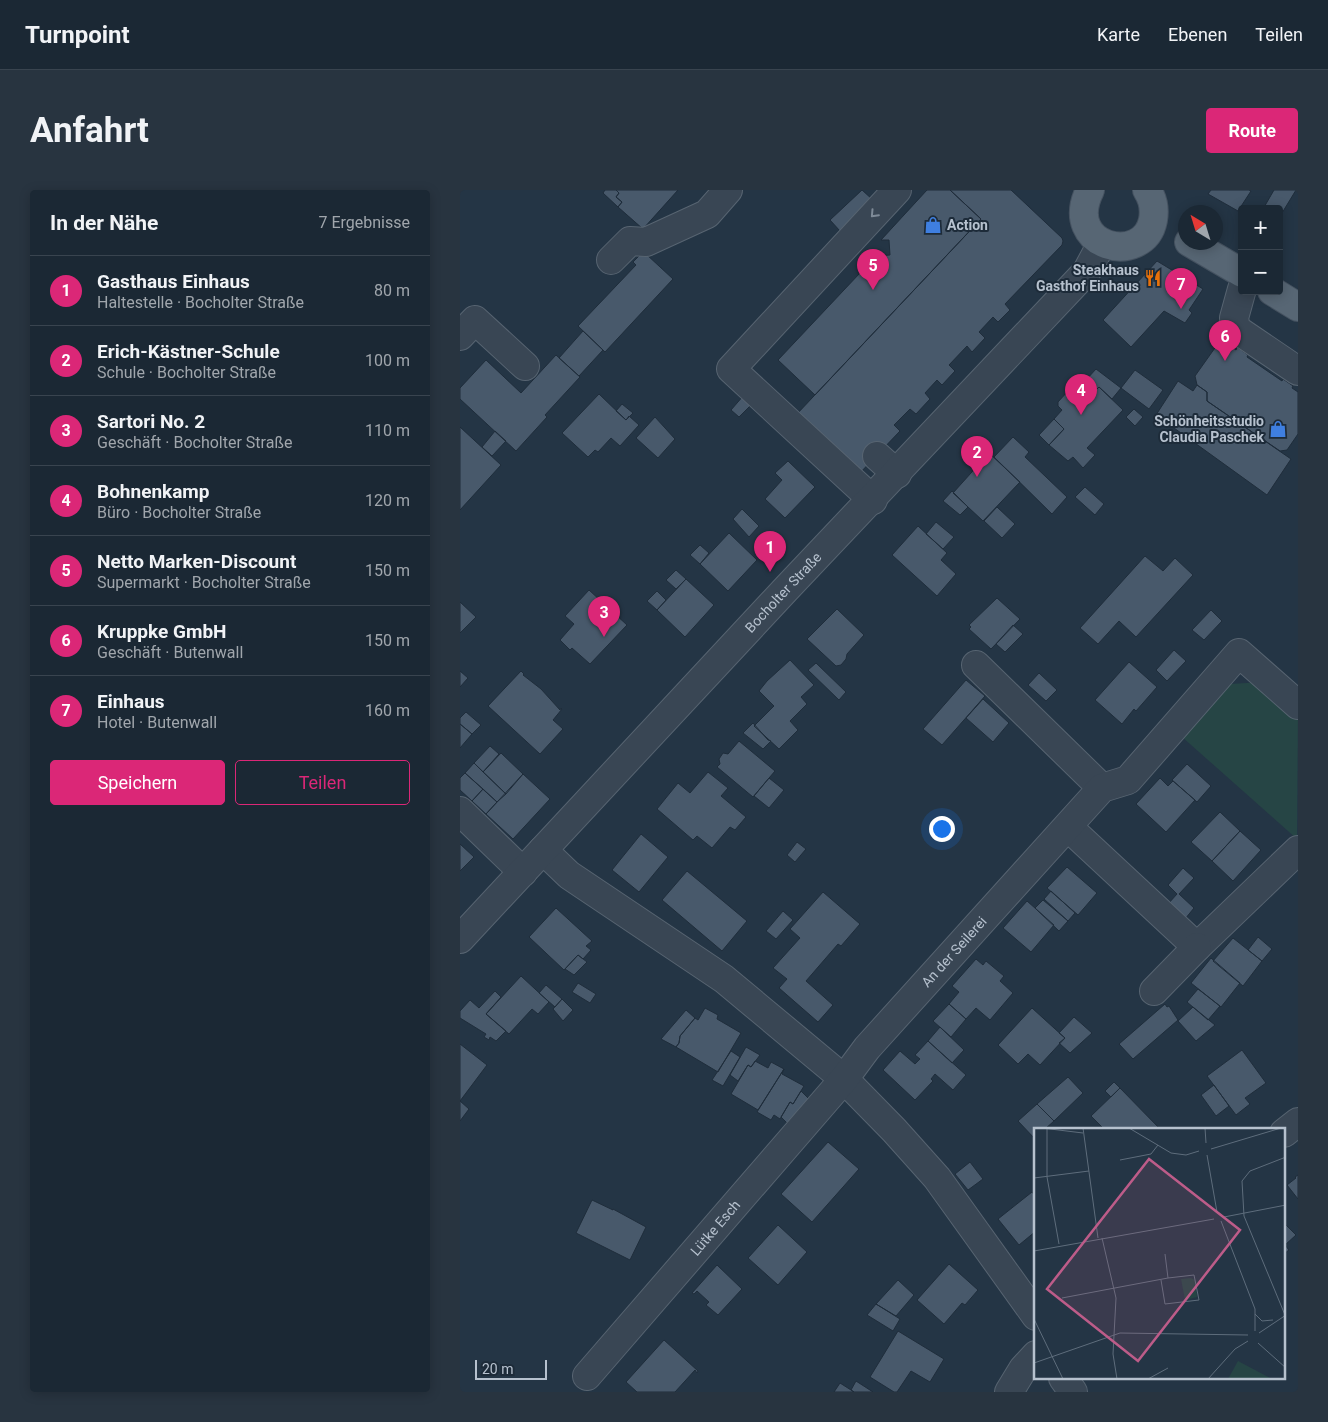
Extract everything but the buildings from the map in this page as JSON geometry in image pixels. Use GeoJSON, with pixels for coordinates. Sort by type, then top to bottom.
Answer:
{"type":"FeatureCollection","features":[{"type":"Feature","properties":{"kind":"main road"},"geometry":{"type":"LineString","coordinates":[[1090,190],[1083,214],[1086,226],[1093,236],[1102,243],[1112,246],[1132,244],[1140,240],[1147,233],[1152,224],[1154,204],[1147,190]]}},
{"type":"Feature","properties":{"kind":"main road"},"geometry":{"type":"LineString","coordinates":[[1152,224],[1178,237]]}},
{"type":"Feature","properties":{"kind":"main road"},"geometry":{"type":"LineString","coordinates":[[1201,250],[1238,271]]}},
{"type":"Feature","properties":{"kind":"main road"},"geometry":{"type":"LineString","coordinates":[[1278,295],[1298,307]]}},
{"type":"Feature","properties":{"kind":"street"},"geometry":{"type":"LineString","coordinates":[[611,260],[630,241],[646,242],[707,214],[728,190]]}},
{"type":"Feature","properties":{"kind":"street"},"geometry":{"type":"LineString","coordinates":[[872,500],[731,369],[897,190]]}},
{"type":"Feature","properties":{"kind":"street","name":"Bocholter Straße"},"geometry":{"type":"LineString","coordinates":[[460,939],[786,589],[872,500],[887,465],[1087,271],[1102,243]]}},
{"type":"Feature","properties":{"kind":"street"},"geometry":{"type":"LineString","coordinates":[[1240,295],[1234,318],[1236,329],[1298,371]]}},
{"type":"Feature","properties":{"kind":"street"},"geometry":{"type":"LineString","coordinates":[[460,336],[475,320],[525,366]]}},
{"type":"Feature","properties":{"kind":"street"},"geometry":{"type":"LineString","coordinates":[[976,665],[1102,788],[1128,780],[1239,653],[1298,705]]}},
{"type":"Feature","properties":{"kind":"street","name":"An der Seilerei"},"geometry":{"type":"LineString","coordinates":[[844,1079],[867,1048],[1102,788]]}},
{"type":"Feature","properties":{"kind":"street"},"geometry":{"type":"LineString","coordinates":[[460,810],[523,872]]}},
{"type":"Feature","properties":{"kind":"street"},"geometry":{"type":"LineString","coordinates":[[1068,827],[1197,947]]}},
{"type":"Feature","properties":{"kind":"street"},"geometry":{"type":"LineString","coordinates":[[543,850],[569,875],[724,979],[844,1079],[894,1130],[937,1178],[1034,1313]]}},
{"type":"Feature","properties":{"kind":"street"},"geometry":{"type":"LineString","coordinates":[[1154,992],[1197,947],[1298,850]]}},
{"type":"Feature","properties":{"kind":"street","name":"Lütke Esch"},"geometry":{"type":"LineString","coordinates":[[587,1376],[844,1079]]}},
{"type":"Feature","properties":{"kind":"street"},"geometry":{"type":"LineString","coordinates":[[1286,1131],[1298,1122]]}},
{"type":"Feature","properties":{"kind":"street"},"geometry":{"type":"LineString","coordinates":[[1009,1392],[1023,1369],[1034,1357]]}},
{"type":"Feature","properties":{"kind":"street"},"geometry":{"type":"LineString","coordinates":[[1064,1380],[1073,1392]]}},
{"type":"Feature","properties":{"kind":"green space"},"geometry":{"type":"Polygon","coordinates":[[[1263,682],[1298,713],[1297,839],[1181,736],[1230,684],[1263,682]]]}},
{"type":"Feature","properties":{"kind":"place","name":"Action"},"geometry":{"type":"Point","coordinates":[933,225]}},
{"type":"Feature","properties":{"kind":"place","name":"Steakhaus Gasthof Einhaus"},"geometry":{"type":"Point","coordinates":[1153,278]}},
{"type":"Feature","properties":{"kind":"place","name":"Netto Marken-Discount"},"geometry":{"type":"Point","coordinates":[873,290]}},
{"type":"Feature","properties":{"kind":"place","name":"Einhaus"},"geometry":{"type":"Point","coordinates":[1181,309]}},
{"type":"Feature","properties":{"kind":"place","name":"Kruppke GmbH"},"geometry":{"type":"Point","coordinates":[1225,361]}},
{"type":"Feature","properties":{"kind":"place","name":"Bohnenkamp"},"geometry":{"type":"Point","coordinates":[1081,415]}},
{"type":"Feature","properties":{"kind":"place","name":"Schönheitsstudio Claudia Paschek"},"geometry":{"type":"Point","coordinates":[1278,429]}},
{"type":"Feature","properties":{"kind":"place","name":"Erich-Kästner-Schule"},"geometry":{"type":"Point","coordinates":[977,477]}},
{"type":"Feature","properties":{"kind":"place","name":"Gasthaus Einhaus"},"geometry":{"type":"Point","coordinates":[770,572]}},
{"type":"Feature","properties":{"kind":"place","name":"Sartori No. 2"},"geometry":{"type":"Point","coordinates":[604,637]}}]}
